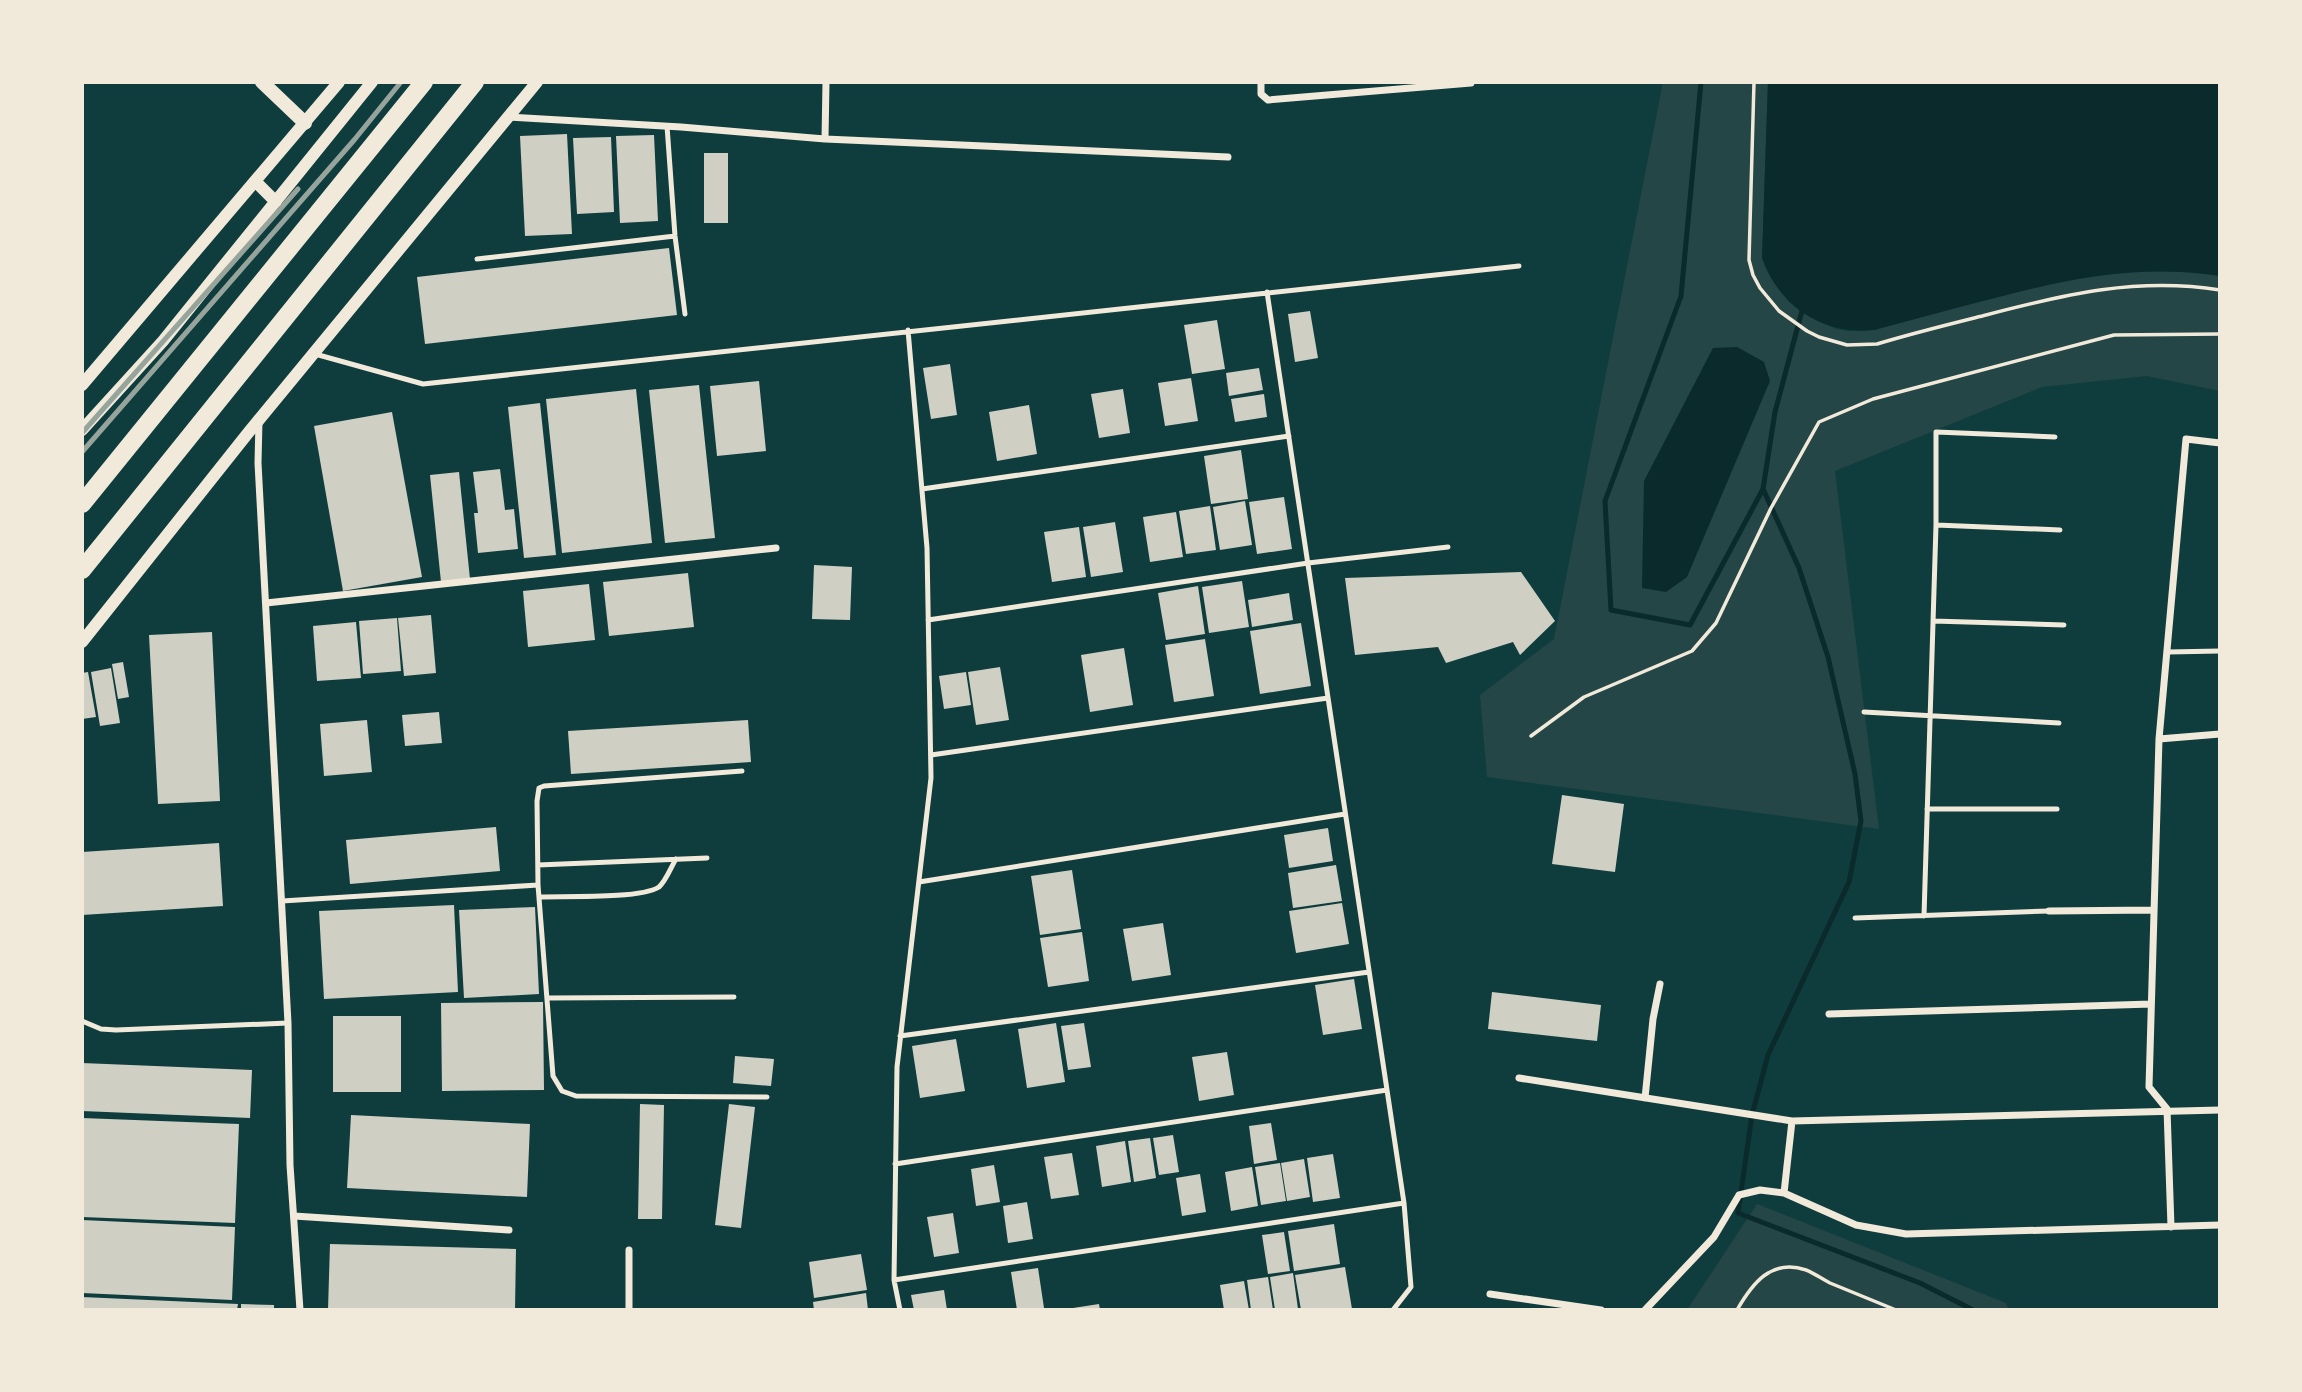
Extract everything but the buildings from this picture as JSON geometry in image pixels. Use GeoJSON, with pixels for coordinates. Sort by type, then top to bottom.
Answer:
{"type":"FeatureCollection","features":[{"type":"Feature","properties":{"kind":"highway"},"geometry":{"type":"LineString","coordinates":[[82,505],[424,82]]}},
{"type":"Feature","properties":{"kind":"highway"},"geometry":{"type":"LineString","coordinates":[[82,570],[475,82]]}},
{"type":"Feature","properties":{"kind":"main road"},"geometry":{"type":"LineString","coordinates":[[262,82],[305,122]]}},
{"type":"Feature","properties":{"kind":"street"},"geometry":{"type":"LineString","coordinates":[[82,385],[339,82]]}},
{"type":"Feature","properties":{"kind":"street"},"geometry":{"type":"LineString","coordinates":[[82,430],[163,341],[372,82]]}},
{"type":"Feature","properties":{"kind":"street"},"geometry":{"type":"LineString","coordinates":[[82,642],[259,420],[537,82]]}},
{"type":"Feature","properties":{"kind":"street"},"geometry":{"type":"LineString","coordinates":[[825,139],[826,82]]}},
{"type":"Feature","properties":{"kind":"street"},"geometry":{"type":"LineString","coordinates":[[1261,82],[1261,94],[1268,100],[1471,83]]}},
{"type":"Feature","properties":{"kind":"street"},"geometry":{"type":"LineString","coordinates":[[508,117],[825,139],[1228,157]]}},
{"type":"Feature","properties":{"kind":"street"},"geometry":{"type":"LineString","coordinates":[[256,181],[275,202]]}},
{"type":"Feature","properties":{"kind":"street"},"geometry":{"type":"LineString","coordinates":[[259,420],[258,463],[288,1023],[290,1165],[300,1310]]}},
{"type":"Feature","properties":{"kind":"street"},"geometry":{"type":"LineString","coordinates":[[2171,1227],[2168,1111],[2149,1087],[2159,739],[2186,439],[2220,443]]}},
{"type":"Feature","properties":{"kind":"street"},"geometry":{"type":"LineString","coordinates":[[266,603],[776,548]]}},
{"type":"Feature","properties":{"kind":"street"},"geometry":{"type":"LineString","coordinates":[[2159,739],[2220,734]]}},
{"type":"Feature","properties":{"kind":"street"},"geometry":{"type":"LineString","coordinates":[[2049,911],[2154,910]]}},
{"type":"Feature","properties":{"kind":"street"},"geometry":{"type":"LineString","coordinates":[[1645,1098],[1653,1019],[1660,984]]}},
{"type":"Feature","properties":{"kind":"street"},"geometry":{"type":"LineString","coordinates":[[1829,1014],[2151,1004]]}},
{"type":"Feature","properties":{"kind":"street"},"geometry":{"type":"LineString","coordinates":[[1519,1078],[1792,1121],[2220,1110]]}},
{"type":"Feature","properties":{"kind":"street"},"geometry":{"type":"LineString","coordinates":[[1784,1193],[1792,1121]]}},
{"type":"Feature","properties":{"kind":"street"},"geometry":{"type":"LineString","coordinates":[[1645,1310],[1714,1237],[1740,1195],[1760,1190],[1784,1193],[1856,1225],[1906,1234],[2220,1225]]}},
{"type":"Feature","properties":{"kind":"street"},"geometry":{"type":"LineString","coordinates":[[294,1216],[509,1230]]}},
{"type":"Feature","properties":{"kind":"street"},"geometry":{"type":"LineString","coordinates":[[629,1250],[629,1310]]}},
{"type":"Feature","properties":{"kind":"street"},"geometry":{"type":"LineString","coordinates":[[1490,1294],[1601,1310]]}},
{"type":"Feature","properties":{"kind":"lane"},"geometry":{"type":"LineString","coordinates":[[667,127],[675,236],[685,314]]}},
{"type":"Feature","properties":{"kind":"lane"},"geometry":{"type":"LineString","coordinates":[[477,259],[675,236]]}},
{"type":"Feature","properties":{"kind":"lane"},"geometry":{"type":"LineString","coordinates":[[313,354],[423,384],[1519,266]]}},
{"type":"Feature","properties":{"kind":"lane"},"geometry":{"type":"LineString","coordinates":[[1267,292],[1404,1203],[1410,1287],[1393,1310]]}},
{"type":"Feature","properties":{"kind":"lane"},"geometry":{"type":"LineString","coordinates":[[900,1310],[894,1280],[897,1067],[931,778],[926,548],[908,330]]}},
{"type":"Feature","properties":{"kind":"lane"},"geometry":{"type":"LineString","coordinates":[[1924,916],[1936,525],[1936,432],[2055,438]]}},
{"type":"Feature","properties":{"kind":"lane"},"geometry":{"type":"LineString","coordinates":[[922,489],[1289,436]]}},
{"type":"Feature","properties":{"kind":"lane"},"geometry":{"type":"LineString","coordinates":[[1936,525],[2060,530]]}},
{"type":"Feature","properties":{"kind":"lane"},"geometry":{"type":"LineString","coordinates":[[928,620],[1308,563],[1448,547]]}},
{"type":"Feature","properties":{"kind":"lane"},"geometry":{"type":"LineString","coordinates":[[1933,621],[2064,625]]}},
{"type":"Feature","properties":{"kind":"lane"},"geometry":{"type":"LineString","coordinates":[[2168,652],[2220,652]]}},
{"type":"Feature","properties":{"kind":"lane"},"geometry":{"type":"LineString","coordinates":[[931,755],[1328,698]]}},
{"type":"Feature","properties":{"kind":"lane"},"geometry":{"type":"LineString","coordinates":[[1864,712],[2059,723]]}},
{"type":"Feature","properties":{"kind":"lane"},"geometry":{"type":"LineString","coordinates":[[742,771],[539,788],[538,885],[552,1076],[566,1094],[576,1096],[767,1097]]}},
{"type":"Feature","properties":{"kind":"lane"},"geometry":{"type":"LineString","coordinates":[[1927,809],[2057,809]]}},
{"type":"Feature","properties":{"kind":"lane"},"geometry":{"type":"LineString","coordinates":[[919,881],[1346,814]]}},
{"type":"Feature","properties":{"kind":"lane"},"geometry":{"type":"LineString","coordinates":[[538,865],[707,858]]}},
{"type":"Feature","properties":{"kind":"lane"},"geometry":{"type":"LineString","coordinates":[[539,897],[648,891],[661,885],[676,859]]}},
{"type":"Feature","properties":{"kind":"lane"},"geometry":{"type":"LineString","coordinates":[[282,901],[538,885]]}},
{"type":"Feature","properties":{"kind":"lane"},"geometry":{"type":"LineString","coordinates":[[1855,918],[2049,911]]}},
{"type":"Feature","properties":{"kind":"lane"},"geometry":{"type":"LineString","coordinates":[[900,1036],[1369,972]]}},
{"type":"Feature","properties":{"kind":"lane"},"geometry":{"type":"LineString","coordinates":[[547,998],[734,997]]}},
{"type":"Feature","properties":{"kind":"lane"},"geometry":{"type":"LineString","coordinates":[[82,1021],[101,1029],[116,1030],[288,1023]]}},
{"type":"Feature","properties":{"kind":"lane"},"geometry":{"type":"LineString","coordinates":[[895,1164],[1387,1090]]}},
{"type":"Feature","properties":{"kind":"lane"},"geometry":{"type":"LineString","coordinates":[[894,1280],[1404,1203]]}},
{"type":"Feature","properties":{"kind":"path"},"geometry":{"type":"LineString","coordinates":[[1754,82],[1749,260],[1760,288],[1779,312],[1819,337],[1847,345],[1877,344],[2054,297],[2115,287],[2176,285],[2220,290]]}},
{"type":"Feature","properties":{"kind":"path"},"geometry":{"type":"LineString","coordinates":[[1531,736],[1584,697],[1692,651],[1716,623],[1771,508],[1819,422],[1873,399],[2114,335],[2220,334]]}},
{"type":"Feature","properties":{"kind":"path"},"geometry":{"type":"LineString","coordinates":[[1738,1310],[1756,1282],[1775,1270],[1795,1268],[1896,1310]]}},
{"type":"Feature","properties":{"kind":"shaded area"},"geometry":{"type":"Polygon","coordinates":[[[1663,82],[1768,82],[1762,258],[1788,301],[1800,311],[1836,329],[1874,330],[2002,295],[2088,277],[2132,272],[2220,276],[2220,391],[2147,376],[2042,387],[1835,471],[1879,829],[1487,777],[1480,695],[1554,639],[1663,82]]]}},
{"type":"Feature","properties":{"kind":"shaded area"},"geometry":{"type":"Polygon","coordinates":[[[1768,82],[2220,82],[2220,276],[2159,271],[2071,280],[1874,330],[1855,331],[1820,322],[1805,314],[1779,290],[1762,258],[1768,82]]]}},
{"type":"Feature","properties":{"kind":"shaded area"},"geometry":{"type":"Polygon","coordinates":[[[1737,347],[1764,362],[1770,381],[1687,577],[1666,592],[1642,588],[1644,481],[1713,348],[1737,347]]]}},
{"type":"Feature","properties":{"kind":"shaded area"},"geometry":{"type":"Polygon","coordinates":[[[1757,1204],[2006,1303],[2009,1310],[1687,1310],[1757,1204]]]}},
{"type":"Feature","properties":{"kind":"waterway"},"geometry":{"type":"LineString","coordinates":[[1701,82],[1681,296],[1605,501],[1611,610],[1690,625],[1763,489],[1775,412],[1803,307]]}},
{"type":"Feature","properties":{"kind":"waterway"},"geometry":{"type":"LineString","coordinates":[[1763,489],[1799,568],[1828,657],[1855,774],[1861,821],[1849,882],[1768,1055],[1752,1115],[1738,1213],[1920,1283],[1973,1310]]}},
{"type":"Feature","properties":{"kind":"railway"},"geometry":{"type":"LineString","coordinates":[[82,452],[355,139],[401,82]]}},
{"type":"Feature","properties":{"kind":"railway"},"geometry":{"type":"LineString","coordinates":[[82,433],[298,189]]}}]}
